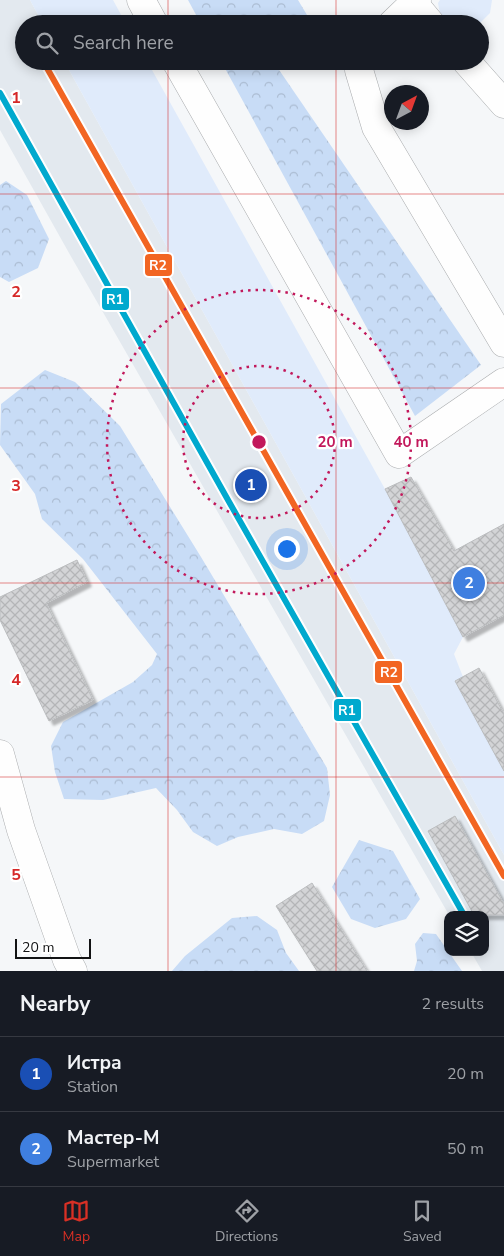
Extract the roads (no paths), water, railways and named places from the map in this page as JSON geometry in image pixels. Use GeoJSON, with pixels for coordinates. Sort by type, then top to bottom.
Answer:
{"type":"FeatureCollection","features":[{"type":"Feature","properties":{"kind":"street"},"geometry":{"type":"LineString","coordinates":[[141,0],[149,15]]}},
{"type":"Feature","properties":{"kind":"street"},"geometry":{"type":"LineString","coordinates":[[401,15],[414,1],[424,15]]}},
{"type":"Feature","properties":{"kind":"street"},"geometry":{"type":"LineString","coordinates":[[181,70],[399,454],[504,382]]}},
{"type":"Feature","properties":{"kind":"street"},"geometry":{"type":"LineString","coordinates":[[359,70],[376,127],[504,343]]}},
{"type":"Feature","properties":{"kind":"street"},"geometry":{"type":"LineString","coordinates":[[474,70],[504,104]]}},
{"type":"Feature","properties":{"kind":"street"},"geometry":{"type":"LineString","coordinates":[[0,754],[21,830],[67,960],[73,971]]}},
{"type":"Feature","properties":{"kind":"place","name":"Истра"},"geometry":{"type":"Point","coordinates":[251,485]}},
{"type":"Feature","properties":{"kind":"place","name":"Мастер-М"},"geometry":{"type":"Point","coordinates":[469,583]}}]}
